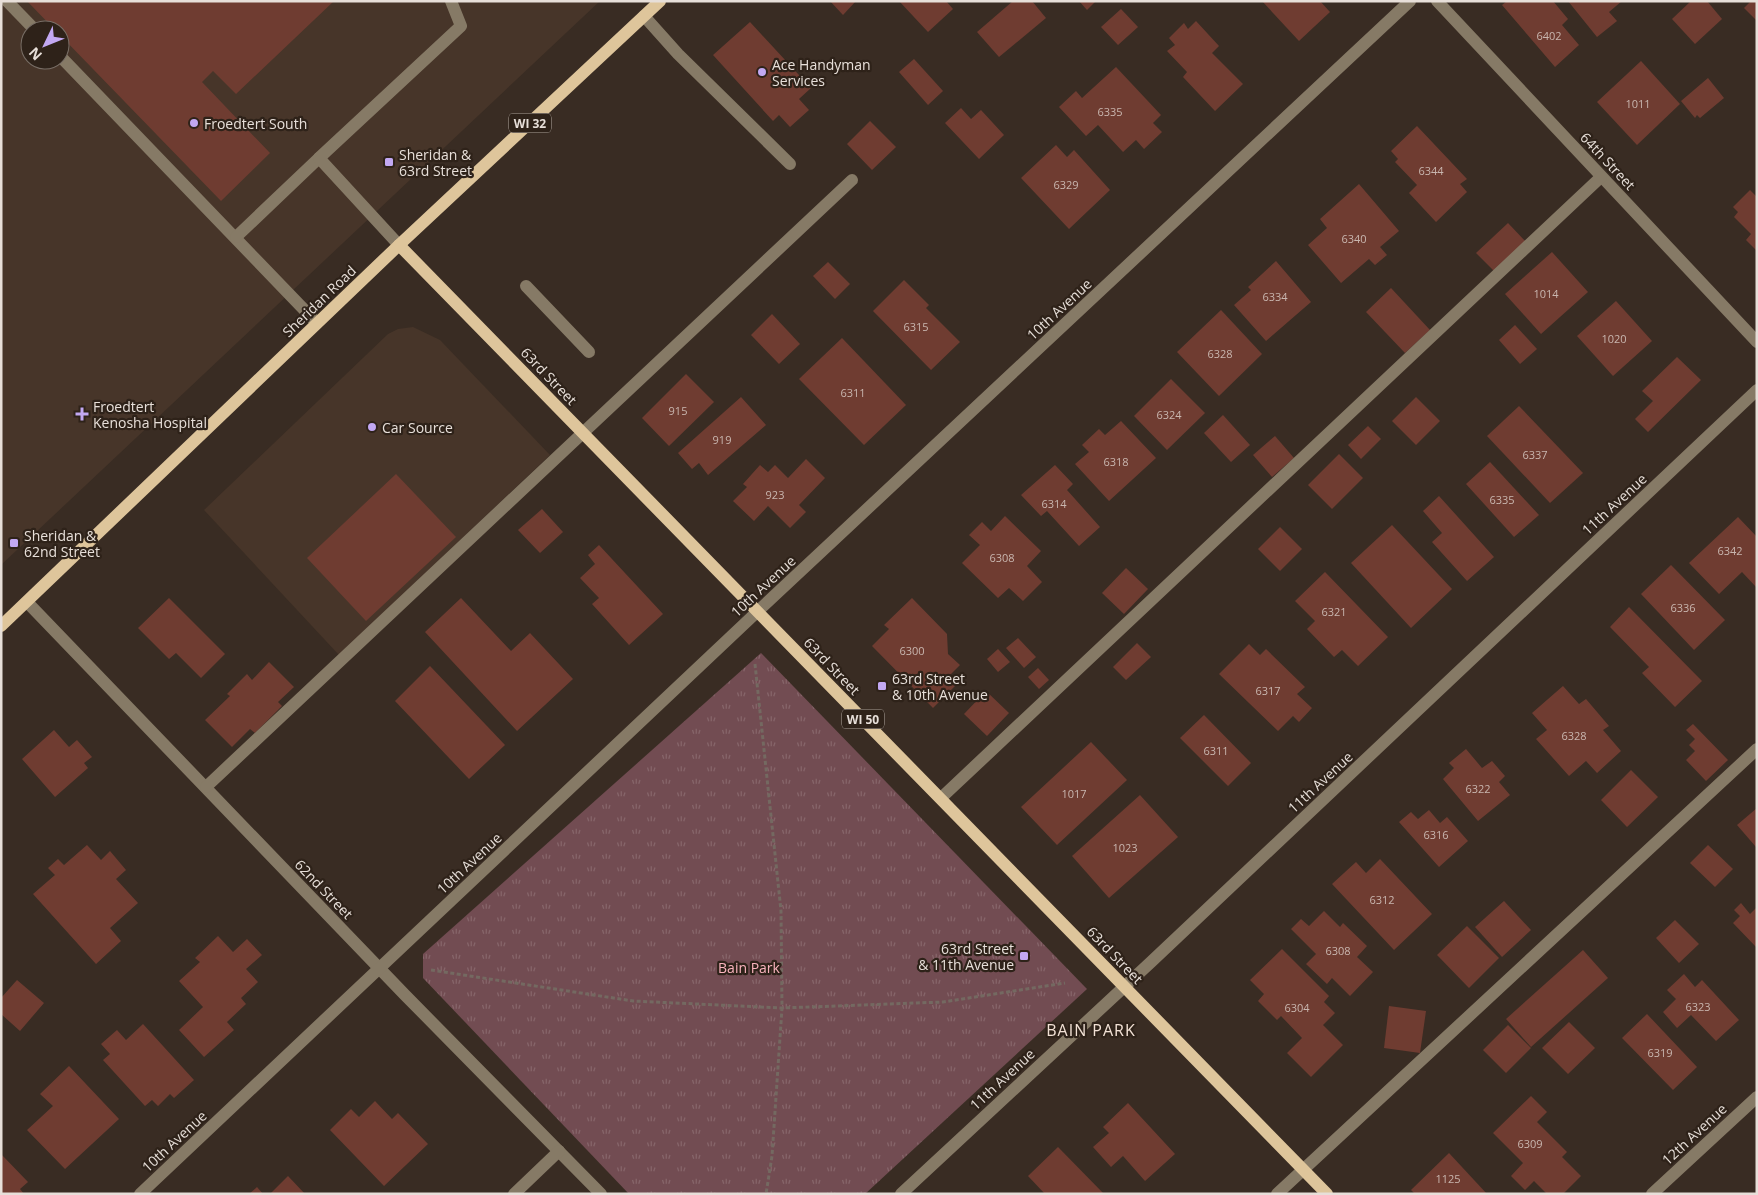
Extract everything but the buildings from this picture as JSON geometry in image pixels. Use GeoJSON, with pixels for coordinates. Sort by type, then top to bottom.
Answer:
{"type":"FeatureCollection","features":[{"type":"Feature","properties":{"kind":"main road","name":"Sheridan Road"},"geometry":{"type":"LineString","coordinates":[[2,624],[399,245],[660,1]]}},
{"type":"Feature","properties":{"kind":"main road","name":"63rd Street"},"geometry":{"type":"LineString","coordinates":[[399,245],[1327,1194]]}},
{"type":"Feature","properties":{"kind":"street"},"geometry":{"type":"LineString","coordinates":[[7,1],[25,20]]}},
{"type":"Feature","properties":{"kind":"street"},"geometry":{"type":"LineString","coordinates":[[236,237],[461,26],[452,1]]}},
{"type":"Feature","properties":{"kind":"street","name":"10th Avenue"},"geometry":{"type":"LineString","coordinates":[[140,1194],[758,611],[1410,1]]}},
{"type":"Feature","properties":{"kind":"street","name":"64th Street"},"geometry":{"type":"LineString","coordinates":[[1437,1],[1757,342]]}},
{"type":"Feature","properties":{"kind":"street"},"geometry":{"type":"LineString","coordinates":[[644,16],[678,54],[790,164]]}},
{"type":"Feature","properties":{"kind":"street"},"geometry":{"type":"LineString","coordinates":[[70,66],[318,323]]}},
{"type":"Feature","properties":{"kind":"street"},"geometry":{"type":"LineString","coordinates":[[319,158],[399,245]]}},
{"type":"Feature","properties":{"kind":"street"},"geometry":{"type":"LineString","coordinates":[[940,798],[1601,176]]}},
{"type":"Feature","properties":{"kind":"street"},"geometry":{"type":"LineString","coordinates":[[206,788],[852,180]]}},
{"type":"Feature","properties":{"kind":"street"},"geometry":{"type":"LineString","coordinates":[[526,286],[589,352]]}},
{"type":"Feature","properties":{"kind":"street","name":"11th Avenue"},"geometry":{"type":"LineString","coordinates":[[901,1194],[1124,987],[1757,390]]}},
{"type":"Feature","properties":{"kind":"street","name":"62nd Street"},"geometry":{"type":"LineString","coordinates":[[27,602],[379,968],[600,1194]]}},
{"type":"Feature","properties":{"kind":"street"},"geometry":{"type":"LineString","coordinates":[[1278,1194],[1757,749]]}},
{"type":"Feature","properties":{"kind":"street","name":"12th Avenue"},"geometry":{"type":"LineString","coordinates":[[1652,1194],[1757,1097]]}},
{"type":"Feature","properties":{"kind":"street"},"geometry":{"type":"LineString","coordinates":[[514,1194],[559,1151]]}},
{"type":"Feature","properties":{"kind":"path"},"geometry":{"type":"LineString","coordinates":[[756,664],[781,911],[782,1008],[772,1156],[766,1194]]}},
{"type":"Feature","properties":{"kind":"path"},"geometry":{"type":"LineString","coordinates":[[431,970],[633,1002],[782,1008],[943,1002],[1065,983]]}},
{"type":"Feature","properties":{"kind":"shaded area","name":"Froedtert Kenosha Hospital"},"geometry":{"type":"Polygon","coordinates":[[[1,1],[600,1],[1,565],[1,1]]]}},
{"type":"Feature","properties":{"kind":"shaded area"},"geometry":{"type":"Polygon","coordinates":[[[413,327],[440,340],[550,455],[339,655],[204,510],[388,334],[398,329],[413,327]]]}},
{"type":"Feature","properties":{"kind":"green space","name":"Bain Park"},"geometry":{"type":"Polygon","coordinates":[[[761,653],[1087,989],[865,1194],[629,1194],[423,978],[423,954],[761,653]]]}},
{"type":"Feature","properties":{"kind":"place","name":"Ace Handyman Services"},"geometry":{"type":"Point","coordinates":[762,72]}},
{"type":"Feature","properties":{"kind":"place","name":"Froedtert South"},"geometry":{"type":"Point","coordinates":[194,123]}},
{"type":"Feature","properties":{"kind":"place","name":"Sheridan & 63rd Street"},"geometry":{"type":"Point","coordinates":[389,162]}},
{"type":"Feature","properties":{"kind":"place","name":"Froedtert Kenosha Hospital"},"geometry":{"type":"Point","coordinates":[82,414]}},
{"type":"Feature","properties":{"kind":"place","name":"Car Source"},"geometry":{"type":"Point","coordinates":[372,427]}},
{"type":"Feature","properties":{"kind":"place","name":"Sheridan & 62nd Street"},"geometry":{"type":"Point","coordinates":[14,543]}},
{"type":"Feature","properties":{"kind":"place","name":"63rd Street & 10th Avenue"},"geometry":{"type":"Point","coordinates":[882,686]}},
{"type":"Feature","properties":{"kind":"place","name":"63rd Street & 11th Avenue"},"geometry":{"type":"Point","coordinates":[1024,956]}},
{"type":"Feature","properties":{"kind":"district","name":"BAIN PARK"},"geometry":{"type":"Point","coordinates":[1091,1030]}}]}
